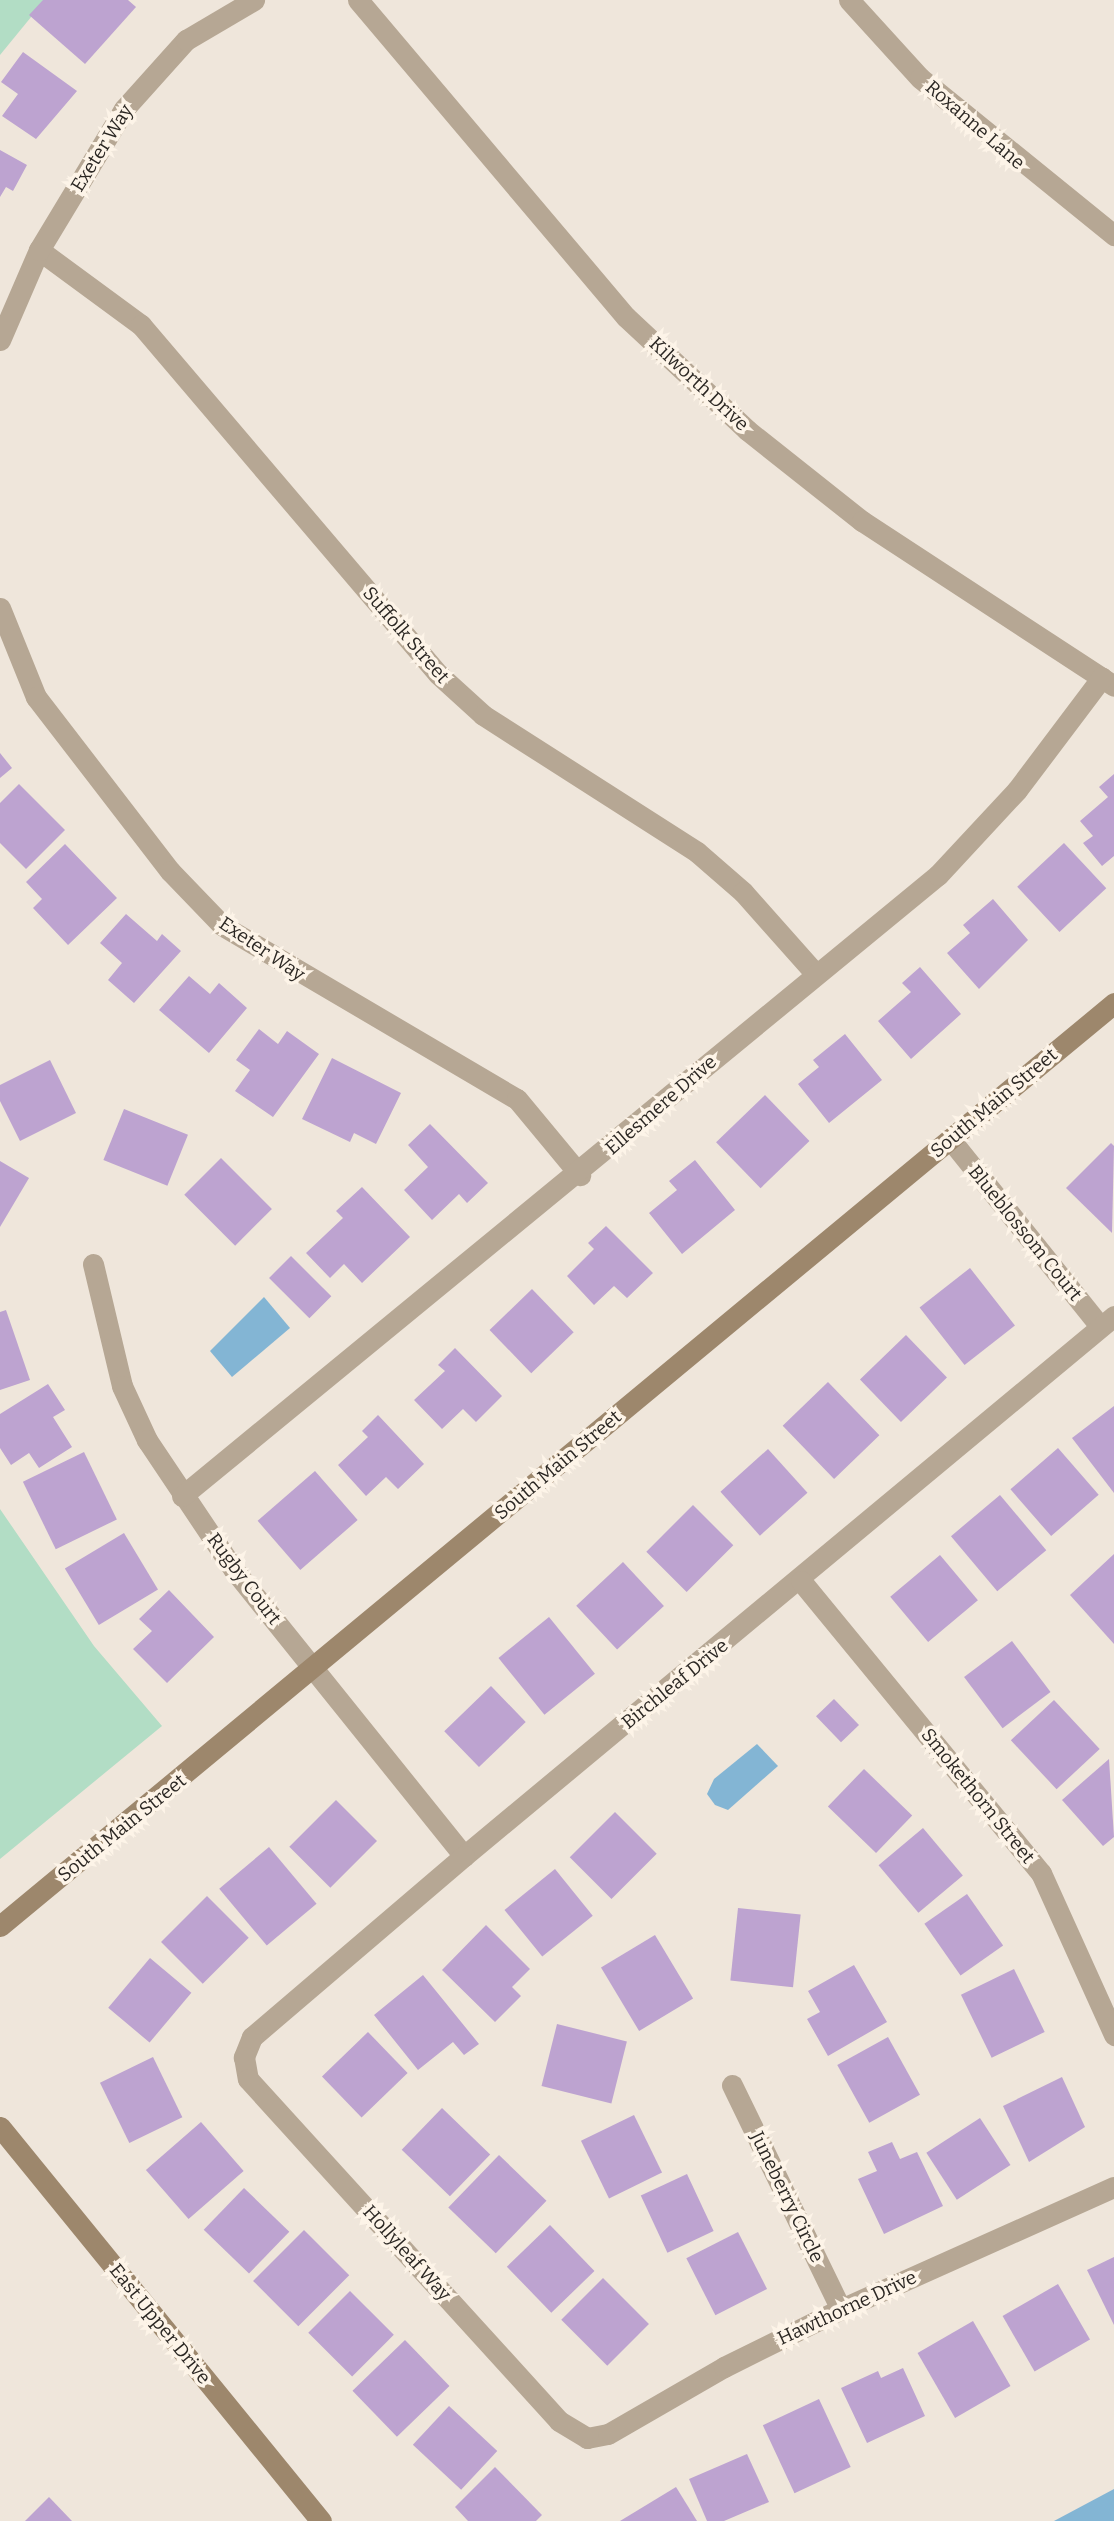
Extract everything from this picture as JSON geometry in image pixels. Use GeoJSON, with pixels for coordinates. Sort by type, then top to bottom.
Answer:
{"type":"FeatureCollection","features":[{"type":"Feature","properties":{"kind":"main road","name":"South Main Street"},"geometry":{"type":"LineString","coordinates":[[0,1926],[1114,1003]]}},
{"type":"Feature","properties":{"kind":"main road","name":"East Upper Drive"},"geometry":{"type":"LineString","coordinates":[[0,2127],[321,2521]]}},
{"type":"Feature","properties":{"kind":"street","name":"Exeter Way"},"geometry":{"type":"LineString","coordinates":[[0,340],[39,250],[124,109],[156,69],[186,40],[254,0]]}},
{"type":"Feature","properties":{"kind":"street","name":"Kilworth Drive"},"geometry":{"type":"LineString","coordinates":[[358,0],[626,317],[747,430],[862,521],[1108,682]]}},
{"type":"Feature","properties":{"kind":"street","name":"Roxanne Lane"},"geometry":{"type":"LineString","coordinates":[[849,0],[939,95],[1114,235]]}},
{"type":"Feature","properties":{"kind":"street","name":"Suffolk Street"},"geometry":{"type":"LineString","coordinates":[[39,250],[141,325],[438,674],[483,715],[697,852],[743,892],[814,972]]}},
{"type":"Feature","properties":{"kind":"street","name":"Exeter Way"},"geometry":{"type":"LineString","coordinates":[[0,608],[36,697],[170,871],[223,926],[285,968],[460,1060],[517,1099],[580,1175]]}},
{"type":"Feature","properties":{"kind":"street","name":"Ellesmere Drive"},"geometry":{"type":"LineString","coordinates":[[182,1496],[580,1175],[814,972],[939,875],[1017,790],[1108,682]]}},
{"type":"Feature","properties":{"kind":"street","name":"Blueblossom Court"},"geometry":{"type":"LineString","coordinates":[[950,1139],[1107,1321]]}},
{"type":"Feature","properties":{"kind":"street","name":"Rugby Court"},"geometry":{"type":"LineString","coordinates":[[93,1264],[121,1386],[182,1496],[313,1669],[464,1856]]}},
{"type":"Feature","properties":{"kind":"street","name":"Birchleaf Drive"},"geometry":{"type":"LineString","coordinates":[[244,2057],[252,2037],[464,1856],[801,1581],[1107,1321]]}},
{"type":"Feature","properties":{"kind":"street","name":"Smokethorn Street"},"geometry":{"type":"LineString","coordinates":[[801,1581],[1041,1873],[1114,2035]]}},
{"type":"Feature","properties":{"kind":"street","name":"Hollyleaf Way"},"geometry":{"type":"LineString","coordinates":[[244,2057],[247,2079],[559,2421],[587,2438]]}},
{"type":"Feature","properties":{"kind":"street","name":"Juneberry Circle"},"geometry":{"type":"LineString","coordinates":[[732,2085],[841,2309]]}},
{"type":"Feature","properties":{"kind":"street","name":"Hawthorne Drive"},"geometry":{"type":"LineString","coordinates":[[587,2438],[608,2434],[723,2367],[841,2309],[1114,2187]]}},
{"type":"Feature","properties":{"kind":"green space"},"geometry":{"type":"Polygon","coordinates":[[[0,0],[45,0],[0,55],[0,0]]]}},
{"type":"Feature","properties":{"kind":"green space"},"geometry":{"type":"Polygon","coordinates":[[[0,1509],[94,1646],[162,1726],[0,1859],[0,1509]]]}},
{"type":"Feature","properties":{"kind":"water"},"geometry":{"type":"Polygon","coordinates":[[[264,1297],[290,1328],[232,1377],[210,1351],[264,1297]]]}},
{"type":"Feature","properties":{"kind":"water"},"geometry":{"type":"Polygon","coordinates":[[[757,1744],[778,1766],[728,1810],[715,1805],[707,1794],[714,1779],[757,1744]]]}},
{"type":"Feature","properties":{"kind":"water"},"geometry":{"type":"Polygon","coordinates":[[[1114,2489],[1114,2521],[1054,2521],[1114,2489]]]}},
{"type":"Feature","properties":{"kind":"building"},"geometry":{"type":"Polygon","coordinates":[[[43,0],[128,0],[136,7],[85,64],[29,15],[43,0]]]}},
{"type":"Feature","properties":{"kind":"building"},"geometry":{"type":"Polygon","coordinates":[[[23,52],[77,91],[36,139],[2,116],[18,94],[1,82],[23,52]]]}},
{"type":"Feature","properties":{"kind":"building"},"geometry":{"type":"Polygon","coordinates":[[[0,150],[27,165],[13,191],[6,187],[0,197],[0,150]]]}},
{"type":"Feature","properties":{"kind":"building"},"geometry":{"type":"Polygon","coordinates":[[[0,753],[12,768],[0,778],[0,753]]]}},
{"type":"Feature","properties":{"kind":"building"},"geometry":{"type":"Polygon","coordinates":[[[1114,774],[1114,856],[1102,866],[1083,843],[1093,836],[1080,821],[1108,797],[1099,787],[1114,774]]]}},
{"type":"Feature","properties":{"kind":"building"},"geometry":{"type":"Polygon","coordinates":[[[19,784],[65,830],[26,869],[0,843],[0,803],[19,784]]]}},
{"type":"Feature","properties":{"kind":"building"},"geometry":{"type":"Polygon","coordinates":[[[1064,843],[1106,888],[1059,932],[1017,887],[1064,843]]]}},
{"type":"Feature","properties":{"kind":"building"},"geometry":{"type":"Polygon","coordinates":[[[65,844],[117,898],[68,945],[33,908],[42,899],[26,882],[65,844]]]}},
{"type":"Feature","properties":{"kind":"building"},"geometry":{"type":"Polygon","coordinates":[[[993,899],[1028,940],[979,989],[947,953],[970,933],[963,925],[993,899]]]}},
{"type":"Feature","properties":{"kind":"building"},"geometry":{"type":"Polygon","coordinates":[[[126,914],[157,941],[162,934],[181,951],[134,1003],[108,980],[122,963],[100,943],[126,914]]]}},
{"type":"Feature","properties":{"kind":"building"},"geometry":{"type":"Polygon","coordinates":[[[920,967],[961,1014],[911,1059],[878,1021],[911,992],[902,983],[920,967]]]}},
{"type":"Feature","properties":{"kind":"building"},"geometry":{"type":"Polygon","coordinates":[[[189,976],[210,994],[219,983],[247,1008],[209,1053],[159,1010],[189,976]]]}},
{"type":"Feature","properties":{"kind":"building"},"geometry":{"type":"Polygon","coordinates":[[[259,1029],[278,1044],[287,1031],[319,1054],[273,1117],[235,1091],[250,1070],[236,1060],[259,1029]]]}},
{"type":"Feature","properties":{"kind":"building"},"geometry":{"type":"Polygon","coordinates":[[[845,1034],[882,1080],[829,1123],[798,1084],[819,1067],[813,1060],[845,1034]]]}},
{"type":"Feature","properties":{"kind":"building"},"geometry":{"type":"Polygon","coordinates":[[[332,1058],[401,1093],[376,1144],[354,1133],[350,1142],[302,1119],[332,1058]]]}},
{"type":"Feature","properties":{"kind":"building"},"geometry":{"type":"Polygon","coordinates":[[[50,1060],[76,1113],[20,1141],[0,1101],[0,1085],[50,1060]]]}},
{"type":"Feature","properties":{"kind":"building"},"geometry":{"type":"Polygon","coordinates":[[[765,1095],[809,1141],[761,1188],[716,1142],[765,1095]]]}},
{"type":"Feature","properties":{"kind":"building"},"geometry":{"type":"Polygon","coordinates":[[[124,1109],[188,1135],[167,1186],[103,1160],[124,1109]]]}},
{"type":"Feature","properties":{"kind":"building"},"geometry":{"type":"Polygon","coordinates":[[[430,1124],[488,1183],[467,1203],[459,1194],[432,1220],[404,1190],[428,1167],[408,1145],[430,1124]]]}},
{"type":"Feature","properties":{"kind":"building"},"geometry":{"type":"Polygon","coordinates":[[[1111,1143],[1114,1146],[1112,1233],[1066,1188],[1111,1143]]]}},
{"type":"Feature","properties":{"kind":"building"},"geometry":{"type":"Polygon","coordinates":[[[221,1158],[272,1209],[235,1246],[184,1195],[221,1158]]]}},
{"type":"Feature","properties":{"kind":"building"},"geometry":{"type":"Polygon","coordinates":[[[695,1160],[735,1210],[682,1254],[649,1213],[677,1190],[669,1181],[695,1160]]]}},
{"type":"Feature","properties":{"kind":"building"},"geometry":{"type":"Polygon","coordinates":[[[0,1161],[29,1178],[0,1227],[0,1161]]]}},
{"type":"Feature","properties":{"kind":"building"},"geometry":{"type":"Polygon","coordinates":[[[362,1187],[410,1237],[362,1283],[344,1264],[330,1278],[306,1253],[343,1218],[336,1211],[362,1187]]]}},
{"type":"Feature","properties":{"kind":"building"},"geometry":{"type":"Polygon","coordinates":[[[606,1226],[653,1273],[627,1298],[614,1286],[594,1305],[567,1276],[594,1249],[588,1243],[606,1226]]]}},
{"type":"Feature","properties":{"kind":"building"},"geometry":{"type":"Polygon","coordinates":[[[291,1256],[331,1296],[309,1318],[269,1278],[291,1256]]]}},
{"type":"Feature","properties":{"kind":"building"},"geometry":{"type":"Polygon","coordinates":[[[970,1268],[1015,1326],[965,1365],[920,1307],[970,1268]]]}},
{"type":"Feature","properties":{"kind":"building"},"geometry":{"type":"Polygon","coordinates":[[[532,1289],[574,1332],[531,1373],[490,1330],[532,1289]]]}},
{"type":"Feature","properties":{"kind":"building"},"geometry":{"type":"Polygon","coordinates":[[[6,1310],[30,1380],[0,1390],[0,1312],[6,1310]]]}},
{"type":"Feature","properties":{"kind":"building"},"geometry":{"type":"Polygon","coordinates":[[[906,1335],[947,1377],[901,1422],[860,1379],[906,1335]]]}},
{"type":"Feature","properties":{"kind":"building"},"geometry":{"type":"Polygon","coordinates":[[[455,1348],[502,1396],[476,1422],[463,1409],[442,1429],[414,1400],[445,1371],[438,1365],[455,1348]]]}},
{"type":"Feature","properties":{"kind":"building"},"geometry":{"type":"Polygon","coordinates":[[[828,1382],[879,1435],[834,1479],[783,1426],[828,1382]]]}},
{"type":"Feature","properties":{"kind":"building"},"geometry":{"type":"Polygon","coordinates":[[[48,1384],[65,1410],[53,1417],[72,1447],[39,1468],[29,1453],[11,1465],[0,1448],[0,1414],[48,1384]]]}},
{"type":"Feature","properties":{"kind":"building"},"geometry":{"type":"Polygon","coordinates":[[[1114,1406],[1114,1493],[1072,1438],[1114,1406]]]}},
{"type":"Feature","properties":{"kind":"building"},"geometry":{"type":"Polygon","coordinates":[[[378,1415],[424,1464],[398,1489],[386,1477],[366,1496],[338,1465],[368,1437],[362,1431],[378,1415]]]}},
{"type":"Feature","properties":{"kind":"building"},"geometry":{"type":"Polygon","coordinates":[[[1058,1448],[1099,1495],[1051,1536],[1010,1489],[1058,1448]]]}},
{"type":"Feature","properties":{"kind":"building"},"geometry":{"type":"Polygon","coordinates":[[[768,1449],[807,1493],[760,1536],[720,1492],[768,1449]]]}},
{"type":"Feature","properties":{"kind":"building"},"geometry":{"type":"Polygon","coordinates":[[[84,1452],[117,1519],[56,1549],[23,1482],[84,1452]]]}},
{"type":"Feature","properties":{"kind":"building"},"geometry":{"type":"Polygon","coordinates":[[[315,1471],[358,1520],[300,1570],[258,1521],[315,1471]]]}},
{"type":"Feature","properties":{"kind":"building"},"geometry":{"type":"Polygon","coordinates":[[[1000,1495],[1046,1550],[997,1591],[951,1536],[1000,1495]]]}},
{"type":"Feature","properties":{"kind":"building"},"geometry":{"type":"Polygon","coordinates":[[[693,1505],[733,1545],[687,1592],[646,1552],[693,1505]]]}},
{"type":"Feature","properties":{"kind":"building"},"geometry":{"type":"Polygon","coordinates":[[[124,1533],[158,1590],[99,1625],[65,1569],[124,1533]]]}},
{"type":"Feature","properties":{"kind":"building"},"geometry":{"type":"Polygon","coordinates":[[[1114,1554],[1114,1644],[1070,1595],[1114,1554]]]}},
{"type":"Feature","properties":{"kind":"building"},"geometry":{"type":"Polygon","coordinates":[[[940,1555],[978,1600],[928,1642],[890,1597],[940,1555]]]}},
{"type":"Feature","properties":{"kind":"building"},"geometry":{"type":"Polygon","coordinates":[[[623,1562],[664,1606],[617,1650],[576,1606],[623,1562]]]}},
{"type":"Feature","properties":{"kind":"building"},"geometry":{"type":"Polygon","coordinates":[[[169,1590],[214,1637],[167,1683],[133,1649],[152,1631],[139,1619],[169,1590]]]}},
{"type":"Feature","properties":{"kind":"building"},"geometry":{"type":"Polygon","coordinates":[[[549,1617],[595,1674],[544,1715],[498,1658],[549,1617]]]}},
{"type":"Feature","properties":{"kind":"building"},"geometry":{"type":"Polygon","coordinates":[[[1012,1641],[1051,1692],[1003,1728],[964,1677],[1012,1641]]]}},
{"type":"Feature","properties":{"kind":"building"},"geometry":{"type":"Polygon","coordinates":[[[491,1686],[526,1722],[479,1767],[444,1731],[491,1686]]]}},
{"type":"Feature","properties":{"kind":"building"},"geometry":{"type":"Polygon","coordinates":[[[834,1699],[859,1725],[841,1742],[816,1716],[834,1699]]]}},
{"type":"Feature","properties":{"kind":"building"},"geometry":{"type":"Polygon","coordinates":[[[1054,1700],[1100,1749],[1057,1789],[1011,1740],[1054,1700]]]}},
{"type":"Feature","properties":{"kind":"building"},"geometry":{"type":"Polygon","coordinates":[[[1109,1759],[1114,1837],[1103,1846],[1062,1800],[1109,1759]]]}},
{"type":"Feature","properties":{"kind":"building"},"geometry":{"type":"Polygon","coordinates":[[[864,1769],[912,1816],[876,1853],[828,1806],[864,1769]]]}},
{"type":"Feature","properties":{"kind":"building"},"geometry":{"type":"Polygon","coordinates":[[[336,1800],[377,1841],[330,1888],[289,1847],[336,1800]]]}},
{"type":"Feature","properties":{"kind":"building"},"geometry":{"type":"Polygon","coordinates":[[[615,1812],[657,1854],[611,1899],[570,1857],[615,1812]]]}},
{"type":"Feature","properties":{"kind":"building"},"geometry":{"type":"Polygon","coordinates":[[[923,1828],[963,1875],[918,1913],[879,1865],[923,1828]]]}},
{"type":"Feature","properties":{"kind":"building"},"geometry":{"type":"Polygon","coordinates":[[[269,1847],[317,1904],[267,1945],[219,1889],[269,1847]]]}},
{"type":"Feature","properties":{"kind":"building"},"geometry":{"type":"Polygon","coordinates":[[[555,1869],[593,1916],[542,1957],[504,1910],[555,1869]]]}},
{"type":"Feature","properties":{"kind":"building"},"geometry":{"type":"Polygon","coordinates":[[[967,1894],[1003,1946],[961,1975],[924,1924],[967,1894]]]}},
{"type":"Feature","properties":{"kind":"building"},"geometry":{"type":"Polygon","coordinates":[[[207,1896],[249,1938],[203,1984],[161,1942],[207,1896]]]}},
{"type":"Feature","properties":{"kind":"building"},"geometry":{"type":"Polygon","coordinates":[[[738,1908],[801,1915],[793,1987],[730,1981],[738,1908]]]}},
{"type":"Feature","properties":{"kind":"building"},"geometry":{"type":"Polygon","coordinates":[[[486,1925],[530,1969],[512,1987],[521,1996],[495,2022],[442,1970],[486,1925]]]}},
{"type":"Feature","properties":{"kind":"building"},"geometry":{"type":"Polygon","coordinates":[[[655,1935],[693,1998],[639,2031],[601,1967],[655,1935]]]}},
{"type":"Feature","properties":{"kind":"building"},"geometry":{"type":"Polygon","coordinates":[[[150,1958],[191,1993],[150,2043],[108,2008],[150,1958]]]}},
{"type":"Feature","properties":{"kind":"building"},"geometry":{"type":"Polygon","coordinates":[[[854,1965],[887,2022],[828,2056],[807,2019],[820,2012],[808,1991],[854,1965]]]}},
{"type":"Feature","properties":{"kind":"building"},"geometry":{"type":"Polygon","coordinates":[[[1014,1969],[1045,2032],[992,2058],[961,1995],[1014,1969]]]}},
{"type":"Feature","properties":{"kind":"building"},"geometry":{"type":"Polygon","coordinates":[[[423,1975],[479,2044],[464,2055],[453,2042],[418,2070],[374,2015],[423,1975]]]}},
{"type":"Feature","properties":{"kind":"building"},"geometry":{"type":"Polygon","coordinates":[[[557,2024],[627,2041],[611,2104],[542,2086],[557,2024]]]}},
{"type":"Feature","properties":{"kind":"building"},"geometry":{"type":"Polygon","coordinates":[[[368,2032],[408,2073],[362,2117],[322,2076],[368,2032]]]}},
{"type":"Feature","properties":{"kind":"building"},"geometry":{"type":"Polygon","coordinates":[[[888,2037],[920,2095],[869,2123],[837,2065],[888,2037]]]}},
{"type":"Feature","properties":{"kind":"building"},"geometry":{"type":"Polygon","coordinates":[[[153,2057],[182,2117],[129,2143],[100,2083],[153,2057]]]}},
{"type":"Feature","properties":{"kind":"building"},"geometry":{"type":"Polygon","coordinates":[[[1062,2077],[1085,2127],[1029,2162],[1003,2106],[1062,2077]]]}},
{"type":"Feature","properties":{"kind":"building"},"geometry":{"type":"Polygon","coordinates":[[[442,2108],[490,2155],[450,2196],[402,2150],[442,2108]]]}},
{"type":"Feature","properties":{"kind":"building"},"geometry":{"type":"Polygon","coordinates":[[[634,2115],[662,2173],[609,2198],[581,2141],[634,2115]]]}},
{"type":"Feature","properties":{"kind":"building"},"geometry":{"type":"Polygon","coordinates":[[[980,2118],[1010,2165],[957,2200],[926,2153],[980,2118]]]}},
{"type":"Feature","properties":{"kind":"building"},"geometry":{"type":"Polygon","coordinates":[[[201,2122],[244,2171],[189,2219],[146,2170],[201,2122]]]}},
{"type":"Feature","properties":{"kind":"building"},"geometry":{"type":"Polygon","coordinates":[[[892,2142],[900,2159],[917,2152],[943,2206],[884,2234],[858,2179],[877,2171],[868,2152],[892,2142]]]}},
{"type":"Feature","properties":{"kind":"building"},"geometry":{"type":"Polygon","coordinates":[[[499,2155],[546,2201],[496,2253],[448,2208],[499,2155]]]}},
{"type":"Feature","properties":{"kind":"building"},"geometry":{"type":"Polygon","coordinates":[[[687,2174],[714,2231],[667,2253],[641,2196],[687,2174]]]}},
{"type":"Feature","properties":{"kind":"building"},"geometry":{"type":"Polygon","coordinates":[[[244,2188],[289,2232],[249,2273],[204,2230],[244,2188]]]}},
{"type":"Feature","properties":{"kind":"building"},"geometry":{"type":"Polygon","coordinates":[[[550,2225],[594,2271],[551,2313],[507,2267],[550,2225]]]}},
{"type":"Feature","properties":{"kind":"building"},"geometry":{"type":"Polygon","coordinates":[[[304,2230],[349,2275],[298,2326],[253,2281],[304,2230]]]}},
{"type":"Feature","properties":{"kind":"building"},"geometry":{"type":"Polygon","coordinates":[[[738,2232],[767,2289],[715,2315],[686,2258],[738,2232]]]}},
{"type":"Feature","properties":{"kind":"building"},"geometry":{"type":"Polygon","coordinates":[[[1114,2257],[1114,2325],[1087,2270],[1114,2257]]]}},
{"type":"Feature","properties":{"kind":"building"},"geometry":{"type":"Polygon","coordinates":[[[603,2278],[649,2324],[607,2366],[561,2320],[603,2278]]]}},
{"type":"Feature","properties":{"kind":"building"},"geometry":{"type":"Polygon","coordinates":[[[1058,2284],[1090,2339],[1035,2371],[1003,2316],[1058,2284]]]}},
{"type":"Feature","properties":{"kind":"building"},"geometry":{"type":"Polygon","coordinates":[[[350,2291],[394,2335],[352,2377],[308,2333],[350,2291]]]}},
{"type":"Feature","properties":{"kind":"building"},"geometry":{"type":"Polygon","coordinates":[[[973,2321],[1010,2386],[955,2418],[918,2353],[973,2321]]]}},
{"type":"Feature","properties":{"kind":"building"},"geometry":{"type":"Polygon","coordinates":[[[405,2340],[449,2386],[397,2437],[352,2391],[405,2340]]]}},
{"type":"Feature","properties":{"kind":"building"},"geometry":{"type":"Polygon","coordinates":[[[903,2368],[925,2416],[867,2443],[841,2388],[878,2371],[881,2378],[903,2368]]]}},
{"type":"Feature","properties":{"kind":"building"},"geometry":{"type":"Polygon","coordinates":[[[819,2399],[851,2467],[795,2493],[763,2425],[819,2399]]]}},
{"type":"Feature","properties":{"kind":"building"},"geometry":{"type":"Polygon","coordinates":[[[449,2406],[497,2451],[461,2490],[413,2445],[449,2406]]]}},
{"type":"Feature","properties":{"kind":"building"},"geometry":{"type":"Polygon","coordinates":[[[747,2454],[769,2502],[724,2521],[707,2521],[689,2479],[747,2454]]]}},
{"type":"Feature","properties":{"kind":"building"},"geometry":{"type":"Polygon","coordinates":[[[495,2467],[542,2515],[536,2521],[468,2521],[455,2507],[495,2467]]]}},
{"type":"Feature","properties":{"kind":"building"},"geometry":{"type":"Polygon","coordinates":[[[676,2487],[697,2521],[620,2521],[676,2487]]]}},
{"type":"Feature","properties":{"kind":"building"},"geometry":{"type":"Polygon","coordinates":[[[49,2497],[72,2521],[25,2521],[49,2497]]]}}]}
